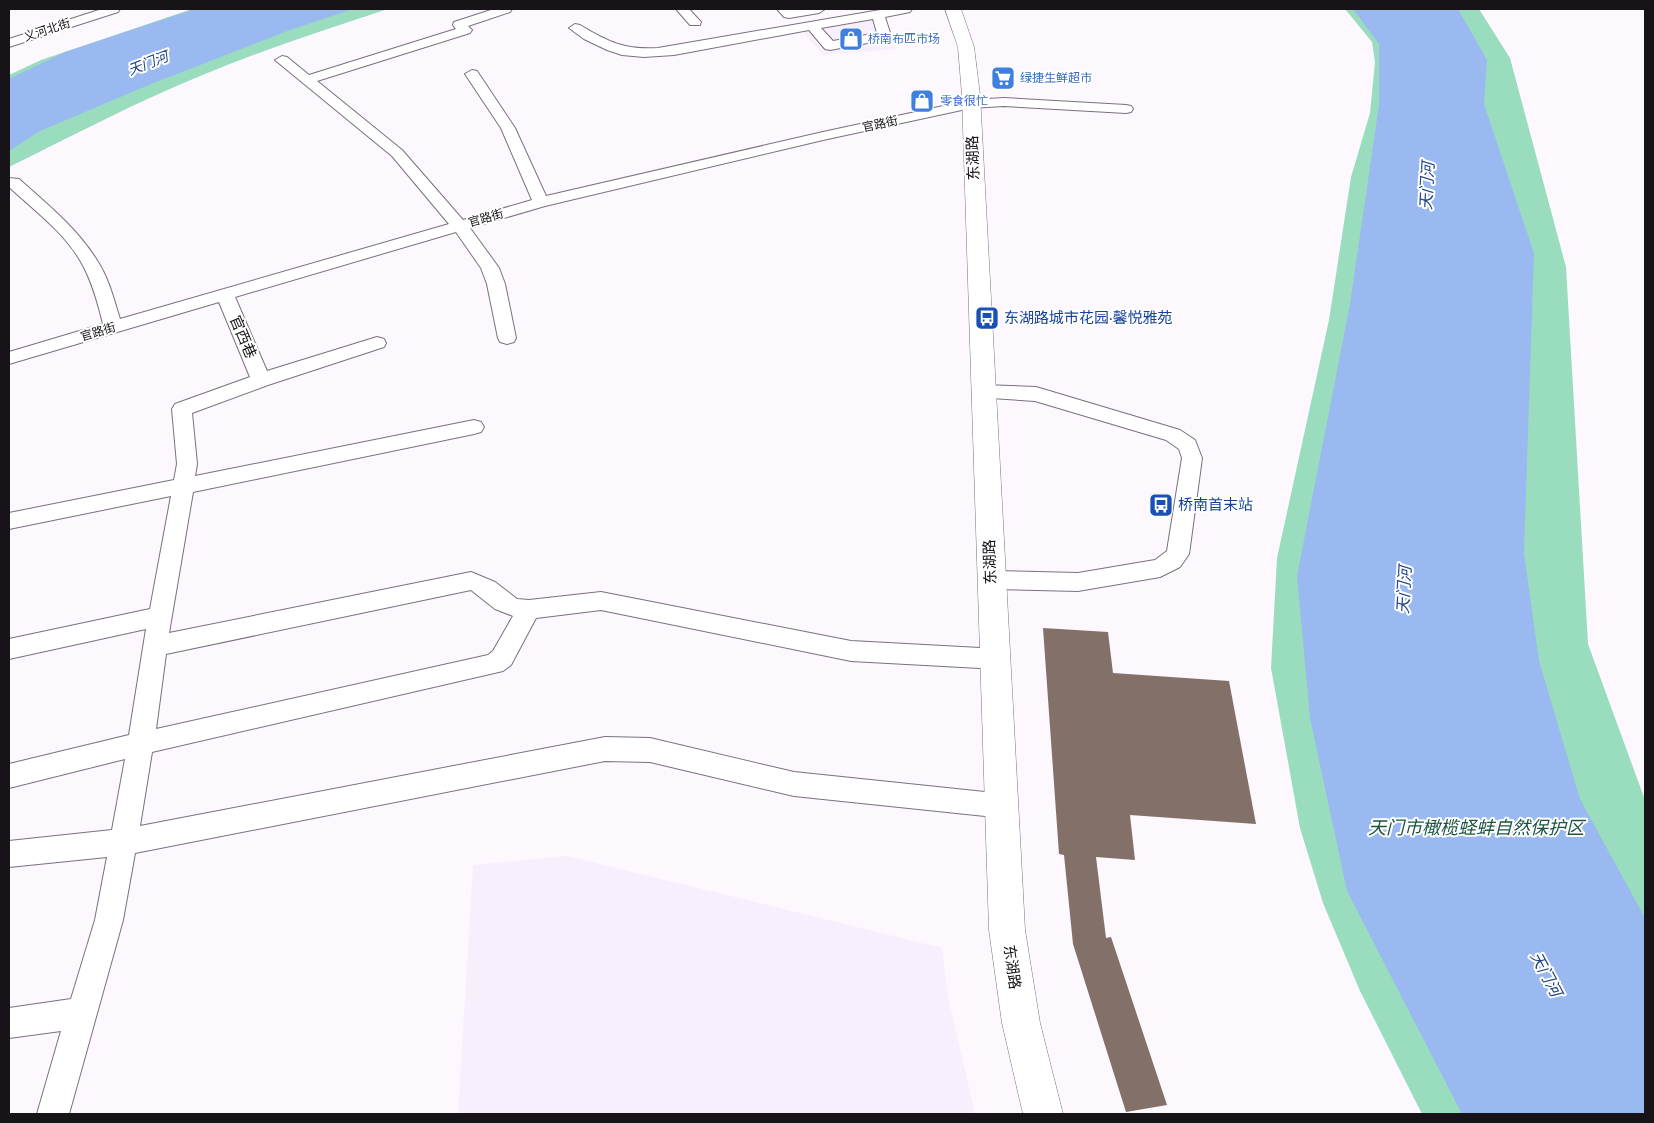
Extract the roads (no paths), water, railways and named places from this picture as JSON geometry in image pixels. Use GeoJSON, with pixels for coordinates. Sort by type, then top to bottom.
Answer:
{"type":"FeatureCollection","features":[{"type":"Feature","properties":{"kind":"main road","name":"东湖路"},"geometry":{"type":"LineString","coordinates":[[942,9],[954,47],[965,105],[983,392],[1007,930],[1013,983],[1024,1038],[1043,1114]]}},
{"type":"Feature","properties":{"kind":"main road","name":"东湖路"},"geometry":{"type":"LineString","coordinates":[[953,9],[966,47],[965,105],[980,658],[988,867],[998,985],[1007,1040],[1026,1114]]}},
{"type":"Feature","properties":{"kind":"street","name":"义河北街"},"geometry":{"type":"LineString","coordinates":[[9,43],[114,9]]}},
{"type":"Feature","properties":{"kind":"street"},"geometry":{"type":"LineString","coordinates":[[306,80],[466,30],[459,25],[506,9]]}},
{"type":"Feature","properties":{"kind":"street"},"geometry":{"type":"LineString","coordinates":[[682,9],[695,22]]}},
{"type":"Feature","properties":{"kind":"street"},"geometry":{"type":"LineString","coordinates":[[783,9],[789,14],[819,9]]}},
{"type":"Feature","properties":{"kind":"street"},"geometry":{"type":"LineString","coordinates":[[574,28],[612,48],[628,53],[644,54],[674,51],[906,9]]}},
{"type":"Feature","properties":{"kind":"street"},"geometry":{"type":"LineString","coordinates":[[812,26],[830,46],[884,36],[878,14]]}},
{"type":"Feature","properties":{"kind":"street"},"geometry":{"type":"LineString","coordinates":[[282,60],[397,153],[460,226],[490,268],[496,284],[507,338]]}},
{"type":"Feature","properties":{"kind":"street"},"geometry":{"type":"LineString","coordinates":[[472,74],[508,128],[541,202]]}},
{"type":"Feature","properties":{"kind":"street","name":"官路街"},"geometry":{"type":"LineString","coordinates":[[9,358],[541,202],[965,105],[1004,102],[1126,108]]}},
{"type":"Feature","properties":{"kind":"street"},"geometry":{"type":"LineString","coordinates":[[13,182],[64,229],[89,261],[104,294],[113,327]]}},
{"type":"Feature","properties":{"kind":"street","name":"官西巷"},"geometry":{"type":"LineString","coordinates":[[225,294],[261,380]]}},
{"type":"Feature","properties":{"kind":"street"},"geometry":{"type":"LineString","coordinates":[[54,1114],[108,920],[141,744],[155,646],[188,464],[182,409],[261,380],[377,343]]}},
{"type":"Feature","properties":{"kind":"street"},"geometry":{"type":"LineString","coordinates":[[983,392],[1036,394],[1173,435],[1188,445],[1192,458],[1178,554],[1172,561],[1160,568],[1078,582],[991,580]]}},
{"type":"Feature","properties":{"kind":"street"},"geometry":{"type":"LineString","coordinates":[[9,521],[474,427]]}},
{"type":"Feature","properties":{"kind":"street"},"geometry":{"type":"LineString","coordinates":[[155,646],[471,581],[488,587],[501,602],[518,610],[601,601],[851,651],[980,658]]}},
{"type":"Feature","properties":{"kind":"street"},"geometry":{"type":"LineString","coordinates":[[9,776],[494,664],[502,658],[529,609]]}},
{"type":"Feature","properties":{"kind":"street"},"geometry":{"type":"LineString","coordinates":[[9,649],[161,616]]}},
{"type":"Feature","properties":{"kind":"street"},"geometry":{"type":"LineString","coordinates":[[9,854],[123,842],[605,749],[650,750],[794,784],[985,804]]}},
{"type":"Feature","properties":{"kind":"street"},"geometry":{"type":"LineString","coordinates":[[9,1023],[82,1013]]}},
{"type":"Feature","properties":{"kind":"water","name":"天门河"},"geometry":{"type":"Polygon","coordinates":[[[195,9],[353,9],[290,30],[151,84],[40,131],[9,151],[9,79],[65,52],[195,9]]]}},
{"type":"Feature","properties":{"kind":"water","name":"天门市橄榄蛏蚌自然保护区"},"geometry":{"type":"Polygon","coordinates":[[[1353,9],[1458,9],[1487,60],[1484,104],[1534,253],[1524,553],[1539,661],[1580,799],[1645,918],[1645,1114],[1462,1114],[1347,891],[1310,718],[1297,576],[1350,304],[1379,105],[1379,44],[1353,9]]]}},
{"type":"Feature","properties":{"kind":"place","name":"桥南布匹市场"},"geometry":{"type":"Point","coordinates":[851,39]}},
{"type":"Feature","properties":{"kind":"place","name":"绿捷生鲜超市"},"geometry":{"type":"Point","coordinates":[1003,78]}},
{"type":"Feature","properties":{"kind":"place","name":"零食很忙"},"geometry":{"type":"Point","coordinates":[922,101]}},
{"type":"Feature","properties":{"kind":"place","name":"东湖路城市花园·馨悦雅苑"},"geometry":{"type":"Point","coordinates":[987,318]}},
{"type":"Feature","properties":{"kind":"place","name":"桥南首末站"},"geometry":{"type":"Point","coordinates":[1161,505]}}]}
